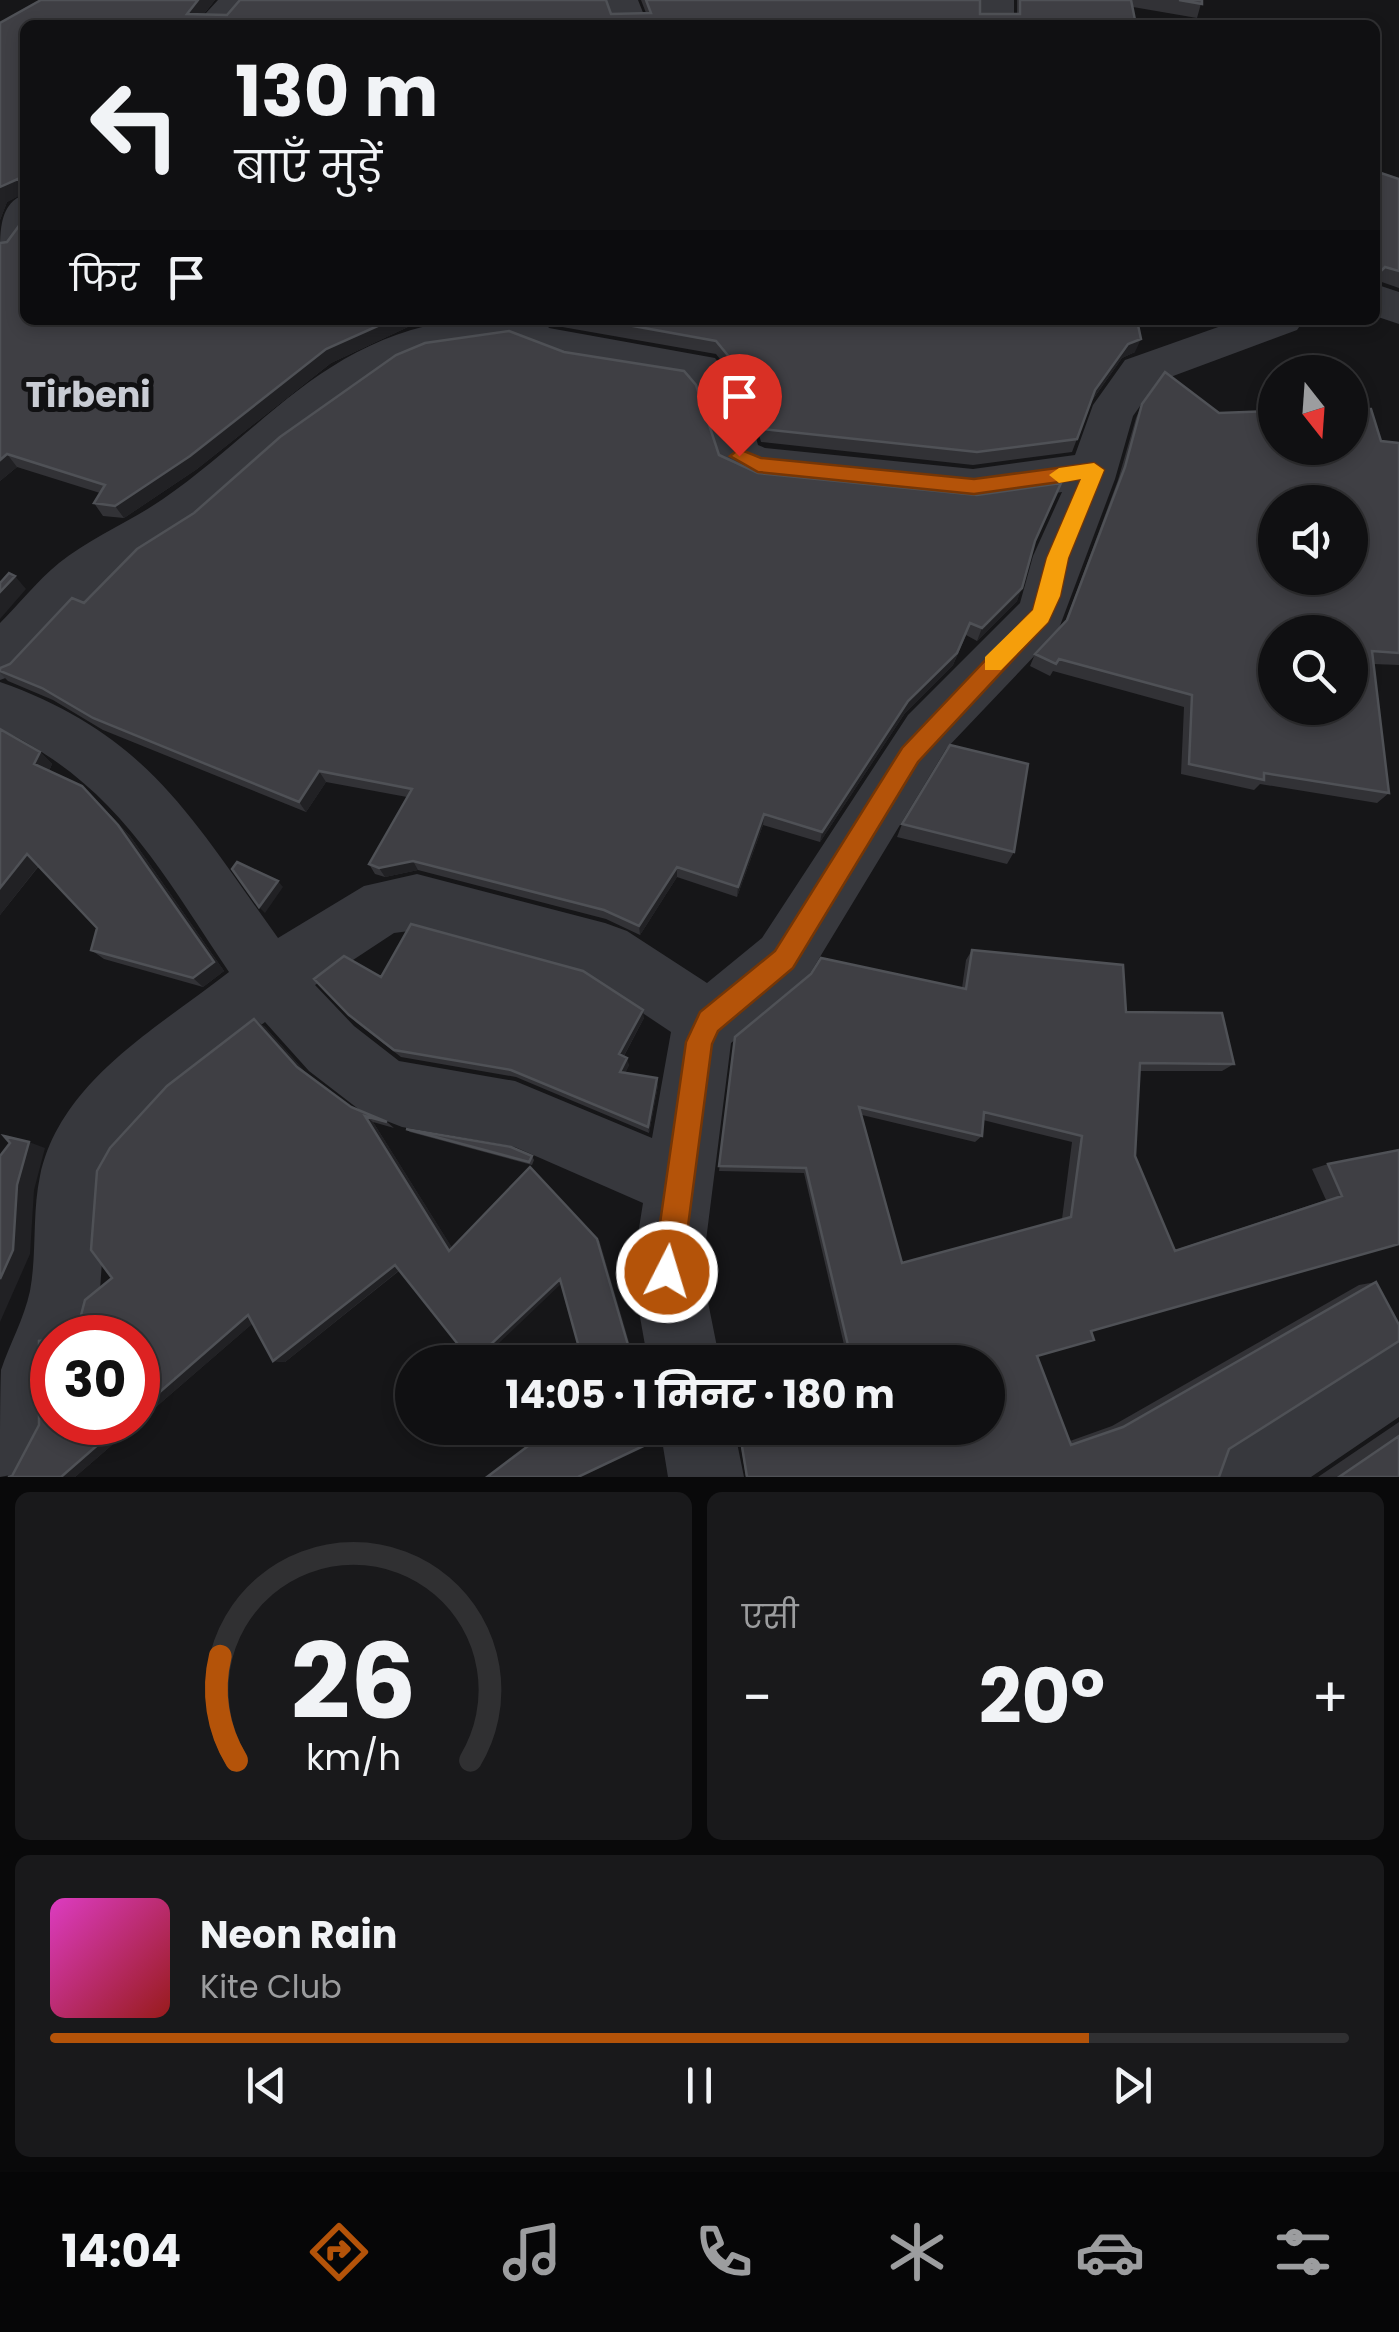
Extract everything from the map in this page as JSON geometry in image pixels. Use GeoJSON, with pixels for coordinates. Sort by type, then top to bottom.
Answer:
{"type":"FeatureCollection","features":[{"type":"Feature","properties":{"kind":"street"},"geometry":{"type":"LineString","coordinates":[[217,20],[237,0]]}},
{"type":"Feature","properties":{"kind":"street"},"geometry":{"type":"LineString","coordinates":[[0,243],[20,214]]}},
{"type":"Feature","properties":{"kind":"street"},"geometry":{"type":"LineString","coordinates":[[0,658],[68,584],[182,512],[268,436],[382,355],[422,340],[508,325]]}},
{"type":"Feature","properties":{"kind":"street"},"geometry":{"type":"LineString","coordinates":[[523,325],[546,342],[699,370],[718,384],[725,397],[739,456],[758,465],[974,486],[1094,470]]}},
{"type":"Feature","properties":{"kind":"street"},"geometry":{"type":"LineString","coordinates":[[681,1345],[667,1272],[676,1183],[699,1042],[709,1022],[784,959],[919,743],[1040,616],[1050,596],[1058,558],[1094,470],[1109,413],[1158,345],[1257,325]]}},
{"type":"Feature","properties":{"kind":"street"},"geometry":{"type":"LineString","coordinates":[[8,718],[59,732],[133,789],[303,1024],[371,1081],[408,1094],[474,1102],[515,1114],[676,1183]]}},
{"type":"Feature","properties":{"kind":"street"},"geometry":{"type":"LineString","coordinates":[[0,1445],[46,1361],[64,1290],[74,1174],[90,1138],[115,1104],[268,980],[385,906],[417,902],[605,952],[709,1022]]}},
{"type":"Feature","properties":{"kind":"street"},"geometry":{"type":"LineString","coordinates":[[1244,1477],[1399,1374]]}},
{"type":"Feature","properties":{"kind":"street"},"geometry":{"type":"LineString","coordinates":[[700,1445],[706,1477]]}},
{"type":"Feature","properties":{"kind":"building"},"geometry":{"type":"Polygon","coordinates":[[[41,0],[198,0],[187,14],[227,15],[240,0],[606,0],[611,14],[651,13],[646,0],[980,0],[980,14],[1020,14],[1020,0],[1131,0],[1135,20],[20,20],[20,178],[0,187],[0,23],[41,0]]]}},
{"type":"Feature","properties":{"kind":"building"},"geometry":{"type":"Polygon","coordinates":[[[1380,173],[1399,179],[1399,271],[1385,267],[1380,272],[1380,173]]]}},
{"type":"Feature","properties":{"kind":"building"},"geometry":{"type":"Polygon","coordinates":[[[20,224],[20,325],[380,325],[326,349],[190,456],[115,506],[94,503],[105,485],[7,454],[0,460],[0,243],[7,242],[20,224]]]}},
{"type":"Feature","properties":{"kind":"building"},"geometry":{"type":"Polygon","coordinates":[[[628,325],[1138,325],[1141,339],[1128,344],[1095,390],[1077,439],[977,452],[762,429],[749,381],[716,341],[628,325]]]}},
{"type":"Feature","properties":{"kind":"building"},"geometry":{"type":"Polygon","coordinates":[[[509,331],[564,352],[684,371],[696,385],[719,455],[758,473],[977,495],[1061,483],[1035,541],[1022,588],[982,628],[970,623],[957,653],[908,701],[822,832],[764,814],[738,887],[677,867],[639,926],[604,910],[413,861],[379,868],[369,864],[412,789],[319,771],[299,802],[93,718],[42,688],[0,671],[72,598],[84,603],[137,549],[194,513],[280,437],[396,355],[425,343],[509,331]]]}},
{"type":"Feature","properties":{"kind":"building"},"geometry":{"type":"Polygon","coordinates":[[[1165,372],[1219,413],[1258,412],[1258,465],[1368,465],[1368,409],[1381,441],[1399,443],[1399,653],[1372,651],[1389,793],[1264,773],[1264,780],[1189,764],[1192,695],[1059,659],[1056,664],[1035,654],[1067,620],[1125,467],[1142,404],[1165,372]]]}},
{"type":"Feature","properties":{"kind":"building"},"geometry":{"type":"Polygon","coordinates":[[[9,573],[15,576],[0,592],[0,583],[9,573]]]}},
{"type":"Feature","properties":{"kind":"building"},"geometry":{"type":"Polygon","coordinates":[[[0,729],[40,752],[34,764],[82,786],[118,825],[214,962],[193,978],[91,950],[97,928],[27,854],[0,888],[0,729]]]}},
{"type":"Feature","properties":{"kind":"building"},"geometry":{"type":"Polygon","coordinates":[[[950,745],[1028,764],[1014,852],[902,824],[950,745]]]}},
{"type":"Feature","properties":{"kind":"building"},"geometry":{"type":"Polygon","coordinates":[[[237,862],[278,881],[259,907],[232,869],[237,862]]]}},
{"type":"Feature","properties":{"kind":"building"},"geometry":{"type":"Polygon","coordinates":[[[411,924],[583,971],[643,1010],[619,1054],[627,1058],[620,1072],[657,1078],[648,1127],[511,1070],[394,1050],[349,1015],[314,979],[344,956],[381,977],[411,924]]]}},
{"type":"Feature","properties":{"kind":"building"},"geometry":{"type":"Polygon","coordinates":[[[972,950],[1123,965],[1126,1012],[1222,1013],[1234,1064],[1140,1063],[1135,1156],[1175,1251],[1342,1196],[1328,1164],[1399,1150],[1399,1244],[1091,1331],[1094,1340],[1037,1356],[1071,1445],[1123,1427],[1376,1282],[1399,1325],[1399,1341],[1229,1449],[1219,1477],[747,1477],[742,1445],[1005,1445],[1005,1345],[848,1345],[806,1168],[719,1166],[735,1037],[811,974],[821,958],[966,989],[972,950]],[[859,1107],[902,1263],[1071,1217],[1082,1136],[984,1112],[982,1136],[859,1107]]]}},
{"type":"Feature","properties":{"kind":"building"},"geometry":{"type":"Polygon","coordinates":[[[254,1019],[297,1067],[351,1107],[387,1122],[365,1116],[449,1251],[530,1167],[597,1239],[628,1345],[578,1345],[560,1279],[490,1345],[459,1345],[395,1265],[273,1361],[248,1315],[160,1392],[160,1315],[81,1315],[85,1300],[112,1278],[91,1250],[97,1171],[110,1148],[167,1086],[254,1019]]]}},
{"type":"Feature","properties":{"kind":"building"},"geometry":{"type":"Polygon","coordinates":[[[406,1129],[511,1147],[532,1156],[529,1162],[406,1129]]]}},
{"type":"Feature","properties":{"kind":"building"},"geometry":{"type":"Polygon","coordinates":[[[4,1136],[29,1142],[17,1185],[13,1250],[0,1279],[0,1156],[10,1143],[4,1136]]]}},
{"type":"Feature","properties":{"kind":"building"},"geometry":{"type":"Polygon","coordinates":[[[1399,1436],[1399,1477],[1339,1477],[1399,1436]]]}},
{"type":"Feature","properties":{"kind":"building"},"geometry":{"type":"Polygon","coordinates":[[[30,1442],[98,1445],[61,1477],[8,1477],[30,1442]]]}},
{"type":"Feature","properties":{"kind":"building"},"geometry":{"type":"Polygon","coordinates":[[[529,1445],[645,1445],[578,1477],[487,1477],[529,1445]]]}},
{"type":"Feature","properties":{"kind":"slow traffic"},"geometry":{"type":"LineString","coordinates":[[993,664],[1040,616],[1050,596],[1058,558],[1094,470],[1059,475]]}},
{"type":"Feature","properties":{"kind":"district","name":"Tirbeni"},"geometry":{"type":"Point","coordinates":[88,394]}},
{"type":"Feature","properties":{"kind":"route"},"geometry":{"type":"LineString","coordinates":[[667,1272],[676,1183],[699,1042],[709,1022],[732,1000],[769,976],[784,959],[927,732],[1040,616],[1050,596],[1058,558],[1094,470],[974,486],[758,465],[739,456]]}}]}
